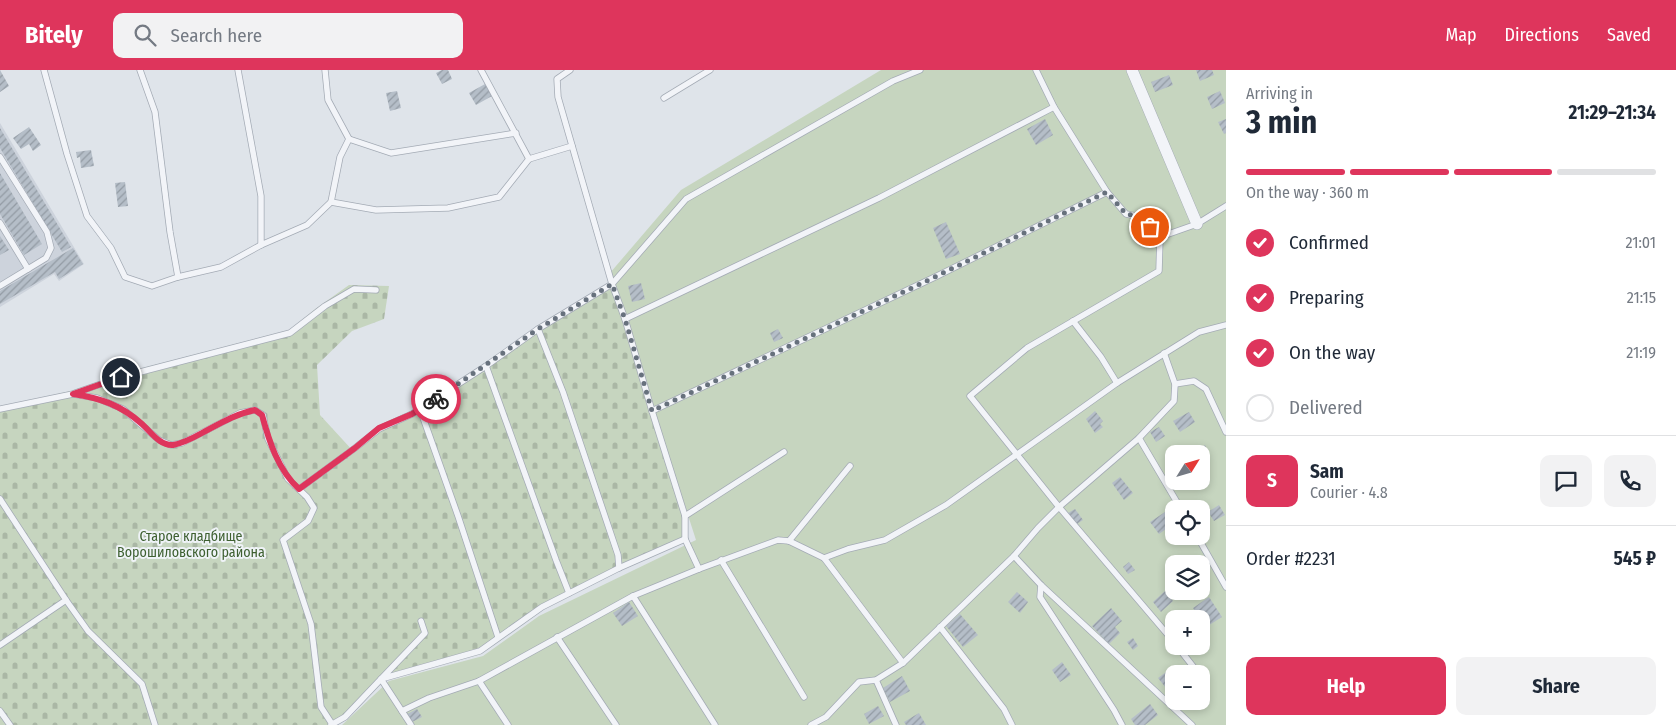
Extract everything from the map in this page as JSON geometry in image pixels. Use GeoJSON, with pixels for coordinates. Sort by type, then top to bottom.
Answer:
{"type":"FeatureCollection","features":[{"type":"Feature","properties":{"kind":"street"},"geometry":{"type":"LineString","coordinates":[[1132,70],[1197,224]]}},
{"type":"Feature","properties":{"kind":"lane"},"geometry":{"type":"LineString","coordinates":[[44,70],[67,154],[87,216],[111,248],[125,277],[152,286],[178,277],[221,267],[261,245],[307,225],[331,202],[340,157],[349,139]]}},
{"type":"Feature","properties":{"kind":"lane"},"geometry":{"type":"LineString","coordinates":[[140,70],[155,112],[170,232],[178,277]]}},
{"type":"Feature","properties":{"kind":"lane"},"geometry":{"type":"LineString","coordinates":[[238,70],[261,196],[261,245]]}},
{"type":"Feature","properties":{"kind":"lane"},"geometry":{"type":"LineString","coordinates":[[325,70],[328,100],[349,139],[391,153],[516,133]]}},
{"type":"Feature","properties":{"kind":"lane"},"geometry":{"type":"LineString","coordinates":[[481,70],[529,159]]}},
{"type":"Feature","properties":{"kind":"lane"},"geometry":{"type":"LineString","coordinates":[[570,70],[557,79],[558,97],[612,284],[625,319],[685,516],[685,539],[699,569]]}},
{"type":"Feature","properties":{"kind":"lane"},"geometry":{"type":"LineString","coordinates":[[664,98],[710,70]]}},
{"type":"Feature","properties":{"kind":"lane"},"geometry":{"type":"LineString","coordinates":[[299,489],[379,428],[412,414],[486,366],[538,329],[612,284],[686,199],[893,81],[920,70]]}},
{"type":"Feature","properties":{"kind":"lane"},"geometry":{"type":"LineString","coordinates":[[1036,70],[1054,107],[1107,192],[1126,214],[1141,217],[1160,237],[1159,271],[1027,348],[970,396],[1059,507],[1165,631]]}},
{"type":"Feature","properties":{"kind":"lane"},"geometry":{"type":"LineString","coordinates":[[625,319],[879,198],[1054,107]]}},
{"type":"Feature","properties":{"kind":"lane"},"geometry":{"type":"LineString","coordinates":[[331,202],[376,210],[448,208],[499,197],[529,159],[572,146]]}},
{"type":"Feature","properties":{"kind":"lane"},"geometry":{"type":"LineString","coordinates":[[0,157],[47,232],[51,248],[46,258],[0,285]]}},
{"type":"Feature","properties":{"kind":"lane"},"geometry":{"type":"LineString","coordinates":[[652,411],[935,277],[1107,192]]}},
{"type":"Feature","properties":{"kind":"lane"},"geometry":{"type":"LineString","coordinates":[[1160,237],[1197,224],[1226,206]]}},
{"type":"Feature","properties":{"kind":"lane"},"geometry":{"type":"LineString","coordinates":[[0,223],[28,269]]}},
{"type":"Feature","properties":{"kind":"lane"},"geometry":{"type":"LineString","coordinates":[[0,409],[73,394],[121,377],[290,333],[325,306],[354,289],[376,290]]}},
{"type":"Feature","properties":{"kind":"lane"},"geometry":{"type":"LineString","coordinates":[[1073,321],[1101,357],[1117,382]]}},
{"type":"Feature","properties":{"kind":"lane"},"geometry":{"type":"LineString","coordinates":[[824,558],[848,549],[885,540],[946,505],[1117,382],[1199,332],[1226,325]]}},
{"type":"Feature","properties":{"kind":"lane"},"geometry":{"type":"LineString","coordinates":[[538,329],[563,392],[618,555],[619,568]]}},
{"type":"Feature","properties":{"kind":"lane"},"geometry":{"type":"LineString","coordinates":[[812,725],[826,717],[859,682],[876,680],[903,662],[1014,556],[1059,507],[1139,438],[1174,401],[1175,384],[1164,354]]}},
{"type":"Feature","properties":{"kind":"lane"},"geometry":{"type":"LineString","coordinates":[[486,366],[569,593]]}},
{"type":"Feature","properties":{"kind":"lane"},"geometry":{"type":"LineString","coordinates":[[1175,384],[1194,381],[1206,389],[1226,432]]}},
{"type":"Feature","properties":{"kind":"lane"},"geometry":{"type":"LineString","coordinates":[[73,394],[96,398],[123,409],[159,440],[170,445],[182,443],[240,413],[255,410],[262,415],[268,439],[288,479],[307,497],[314,508],[308,521],[282,540],[311,624],[321,707],[331,725],[346,717],[425,633],[421,621]]}},
{"type":"Feature","properties":{"kind":"lane"},"geometry":{"type":"LineString","coordinates":[[420,409],[498,637]]}},
{"type":"Feature","properties":{"kind":"lane"},"geometry":{"type":"LineString","coordinates":[[1139,438],[1176,500]]}},
{"type":"Feature","properties":{"kind":"lane"},"geometry":{"type":"LineString","coordinates":[[685,516],[784,452]]}},
{"type":"Feature","properties":{"kind":"lane"},"geometry":{"type":"LineString","coordinates":[[789,540],[850,466]]}},
{"type":"Feature","properties":{"kind":"lane"},"geometry":{"type":"LineString","coordinates":[[0,498],[88,631],[142,684],[155,725]]}},
{"type":"Feature","properties":{"kind":"lane"},"geometry":{"type":"LineString","coordinates":[[381,679],[480,650],[542,607],[619,568],[685,539]]}},
{"type":"Feature","properties":{"kind":"lane"},"geometry":{"type":"LineString","coordinates":[[402,711],[429,698],[479,681],[633,596],[721,560],[778,540],[789,540],[824,558],[903,662]]}},
{"type":"Feature","properties":{"kind":"lane"},"geometry":{"type":"LineString","coordinates":[[1202,545],[1226,586]]}},
{"type":"Feature","properties":{"kind":"lane"},"geometry":{"type":"LineString","coordinates":[[1014,556],[1042,585],[1192,725]]}},
{"type":"Feature","properties":{"kind":"lane"},"geometry":{"type":"LineString","coordinates":[[721,560],[804,697]]}},
{"type":"Feature","properties":{"kind":"lane"},"geometry":{"type":"LineString","coordinates":[[1042,585],[1040,597],[1122,725]]}},
{"type":"Feature","properties":{"kind":"lane"},"geometry":{"type":"LineString","coordinates":[[633,596],[715,725]]}},
{"type":"Feature","properties":{"kind":"lane"},"geometry":{"type":"LineString","coordinates":[[0,645],[66,600]]}},
{"type":"Feature","properties":{"kind":"lane"},"geometry":{"type":"LineString","coordinates":[[940,627],[1004,709],[1012,725]]}},
{"type":"Feature","properties":{"kind":"lane"},"geometry":{"type":"LineString","coordinates":[[557,637],[616,725]]}},
{"type":"Feature","properties":{"kind":"lane"},"geometry":{"type":"LineString","coordinates":[[1184,655],[1192,665]]}},
{"type":"Feature","properties":{"kind":"lane"},"geometry":{"type":"LineString","coordinates":[[381,679],[411,725]]}},
{"type":"Feature","properties":{"kind":"lane"},"geometry":{"type":"LineString","coordinates":[[876,680],[896,725]]}},
{"type":"Feature","properties":{"kind":"lane"},"geometry":{"type":"LineString","coordinates":[[479,681],[508,725]]}},
{"type":"Feature","properties":{"kind":"lane"},"geometry":{"type":"LineString","coordinates":[[0,712],[10,725]]}},
{"type":"Feature","properties":{"kind":"shaded area"},"geometry":{"type":"Polygon","coordinates":[[[0,123],[84,264],[59,281],[54,274],[0,307],[0,123]]]}},
{"type":"Feature","properties":{"kind":"green space"},"geometry":{"type":"Polygon","coordinates":[[[881,70],[1226,70],[1226,725],[342,725],[389,681],[483,656],[539,616],[696,540],[610,273],[681,190],[881,70]]]}},
{"type":"Feature","properties":{"kind":"green space","name":"Старое кладбище Ворошиловского района"},"geometry":{"type":"Polygon","coordinates":[[[349,285],[389,286],[384,319],[352,331],[317,365],[320,415],[354,452],[380,430],[412,417],[537,332],[611,286],[623,319],[683,517],[682,537],[540,606],[481,648],[381,676],[344,716],[329,725],[0,725],[0,407],[71,391],[120,374],[290,330],[349,285]]]}},
{"type":"Feature","properties":{"kind":"building"},"geometry":{"type":"Polygon","coordinates":[[[0,70],[9,86],[0,92],[0,70]]]}},
{"type":"Feature","properties":{"kind":"building"},"geometry":{"type":"Polygon","coordinates":[[[448,70],[452,79],[442,84],[436,73],[448,70]]]}},
{"type":"Feature","properties":{"kind":"building"},"geometry":{"type":"Polygon","coordinates":[[[1196,70],[1212,70],[1214,75],[1200,81],[1196,70]]]}},
{"type":"Feature","properties":{"kind":"building"},"geometry":{"type":"Polygon","coordinates":[[[1169,75],[1173,85],[1155,92],[1151,82],[1169,75]]]}},
{"type":"Feature","properties":{"kind":"building"},"geometry":{"type":"Polygon","coordinates":[[[485,84],[492,96],[476,105],[469,93],[485,84]]]}},
{"type":"Feature","properties":{"kind":"building"},"geometry":{"type":"Polygon","coordinates":[[[397,91],[401,108],[390,111],[386,93],[397,91]]]}},
{"type":"Feature","properties":{"kind":"building"},"geometry":{"type":"Polygon","coordinates":[[[1220,91],[1225,103],[1212,109],[1207,97],[1220,91]]]}},
{"type":"Feature","properties":{"kind":"building"},"geometry":{"type":"Polygon","coordinates":[[[1045,119],[1053,135],[1036,145],[1027,129],[1045,119]]]}},
{"type":"Feature","properties":{"kind":"building"},"geometry":{"type":"Polygon","coordinates":[[[1226,119],[1226,133],[1224,134],[1218,122],[1226,119]]]}},
{"type":"Feature","properties":{"kind":"building"},"geometry":{"type":"Polygon","coordinates":[[[29,127],[41,145],[33,151],[29,144],[21,149],[13,138],[29,127]]]}},
{"type":"Feature","properties":{"kind":"building"},"geometry":{"type":"Polygon","coordinates":[[[0,128],[71,247],[62,252],[0,148],[0,128]]]}},
{"type":"Feature","properties":{"kind":"building"},"geometry":{"type":"Polygon","coordinates":[[[91,150],[94,166],[81,168],[80,157],[77,158],[76,152],[91,150]]]}},
{"type":"Feature","properties":{"kind":"building"},"geometry":{"type":"Polygon","coordinates":[[[0,173],[42,244],[24,255],[0,214],[0,173]]]}},
{"type":"Feature","properties":{"kind":"building"},"geometry":{"type":"Polygon","coordinates":[[[125,182],[128,206],[118,207],[115,183],[125,182]]]}},
{"type":"Feature","properties":{"kind":"building"},"geometry":{"type":"Polygon","coordinates":[[[946,222],[960,254],[946,259],[933,228],[946,222]]]}},
{"type":"Feature","properties":{"kind":"building"},"geometry":{"type":"Polygon","coordinates":[[[0,236],[9,250],[0,255],[0,236]]]}},
{"type":"Feature","properties":{"kind":"building"},"geometry":{"type":"Polygon","coordinates":[[[73,248],[83,264],[59,279],[55,272],[0,304],[0,291],[73,248]]]}},
{"type":"Feature","properties":{"kind":"building"},"geometry":{"type":"Polygon","coordinates":[[[641,283],[645,299],[632,302],[628,286],[641,283]]]}},
{"type":"Feature","properties":{"kind":"building"},"geometry":{"type":"Polygon","coordinates":[[[778,329],[783,338],[774,342],[770,333],[778,329]]]}},
{"type":"Feature","properties":{"kind":"building"},"geometry":{"type":"Polygon","coordinates":[[[1095,411],[1103,421],[1100,424],[1103,427],[1095,433],[1086,419],[1095,411]]]}},
{"type":"Feature","properties":{"kind":"building"},"geometry":{"type":"Polygon","coordinates":[[[1189,412],[1195,422],[1180,432],[1173,421],[1189,412]]]}},
{"type":"Feature","properties":{"kind":"building"},"geometry":{"type":"Polygon","coordinates":[[[1159,427],[1165,436],[1156,442],[1150,432],[1159,427]]]}},
{"type":"Feature","properties":{"kind":"building"},"geometry":{"type":"Polygon","coordinates":[[[1120,477],[1133,493],[1124,500],[1112,483],[1120,477]]]}},
{"type":"Feature","properties":{"kind":"building"},"geometry":{"type":"Polygon","coordinates":[[[1219,505],[1225,515],[1214,521],[1210,515],[1210,511],[1219,505]]]}},
{"type":"Feature","properties":{"kind":"building"},"geometry":{"type":"Polygon","coordinates":[[[1075,509],[1083,520],[1077,524],[1068,513],[1075,509]]]}},
{"type":"Feature","properties":{"kind":"building"},"geometry":{"type":"Polygon","coordinates":[[[1165,512],[1165,530],[1159,534],[1150,522],[1165,512]]]}},
{"type":"Feature","properties":{"kind":"building"},"geometry":{"type":"Polygon","coordinates":[[[1129,562],[1135,570],[1128,574],[1123,567],[1129,562]]]}},
{"type":"Feature","properties":{"kind":"building"},"geometry":{"type":"Polygon","coordinates":[[[1165,591],[1165,600],[1173,601],[1161,612],[1153,602],[1165,591]]]}},
{"type":"Feature","properties":{"kind":"building"},"geometry":{"type":"Polygon","coordinates":[[[1017,592],[1028,602],[1020,613],[1008,602],[1017,592]]]}},
{"type":"Feature","properties":{"kind":"building"},"geometry":{"type":"Polygon","coordinates":[[[1210,599],[1222,617],[1210,624],[1210,610],[1194,610],[1193,608],[1210,599]]]}},
{"type":"Feature","properties":{"kind":"building"},"geometry":{"type":"Polygon","coordinates":[[[629,602],[638,616],[622,626],[613,613],[629,602]]]}},
{"type":"Feature","properties":{"kind":"building"},"geometry":{"type":"Polygon","coordinates":[[[1111,608],[1122,621],[1115,627],[1120,633],[1109,644],[1092,626],[1111,608]]]}},
{"type":"Feature","properties":{"kind":"building"},"geometry":{"type":"Polygon","coordinates":[[[960,614],[978,635],[963,647],[946,626],[960,614]]]}},
{"type":"Feature","properties":{"kind":"building"},"geometry":{"type":"Polygon","coordinates":[[[1133,638],[1138,646],[1133,650],[1127,642],[1133,638]]]}},
{"type":"Feature","properties":{"kind":"building"},"geometry":{"type":"Polygon","coordinates":[[[1062,662],[1071,675],[1060,682],[1052,670],[1062,662]]]}},
{"type":"Feature","properties":{"kind":"building"},"geometry":{"type":"Polygon","coordinates":[[[1165,673],[1165,687],[1158,678],[1165,673]]]}},
{"type":"Feature","properties":{"kind":"building"},"geometry":{"type":"Polygon","coordinates":[[[902,676],[910,691],[890,702],[883,688],[902,676]]]}},
{"type":"Feature","properties":{"kind":"building"},"geometry":{"type":"Polygon","coordinates":[[[1150,704],[1158,715],[1145,725],[1135,725],[1131,719],[1150,704]]]}},
{"type":"Feature","properties":{"kind":"building"},"geometry":{"type":"Polygon","coordinates":[[[878,706],[884,716],[869,724],[864,714],[878,706]]]}},
{"type":"Feature","properties":{"kind":"building"},"geometry":{"type":"Polygon","coordinates":[[[417,709],[422,717],[412,722],[407,714],[417,709]]]}},
{"type":"Feature","properties":{"kind":"building"},"geometry":{"type":"Polygon","coordinates":[[[919,713],[926,725],[906,725],[904,722],[919,713]]]}},
{"type":"Feature","properties":{"kind":"way so far"},"geometry":{"type":"LineString","coordinates":[[436,399],[538,329],[612,284],[625,319],[652,411],[935,277],[1107,192],[1126,214],[1141,217],[1150,227]]}},
{"type":"Feature","properties":{"kind":"route"},"geometry":{"type":"LineString","coordinates":[[121,377],[73,394],[96,398],[123,409],[159,440],[170,445],[182,443],[240,413],[255,410],[262,415],[268,439],[288,479],[299,489],[379,428],[412,414],[436,399]]}}]}
